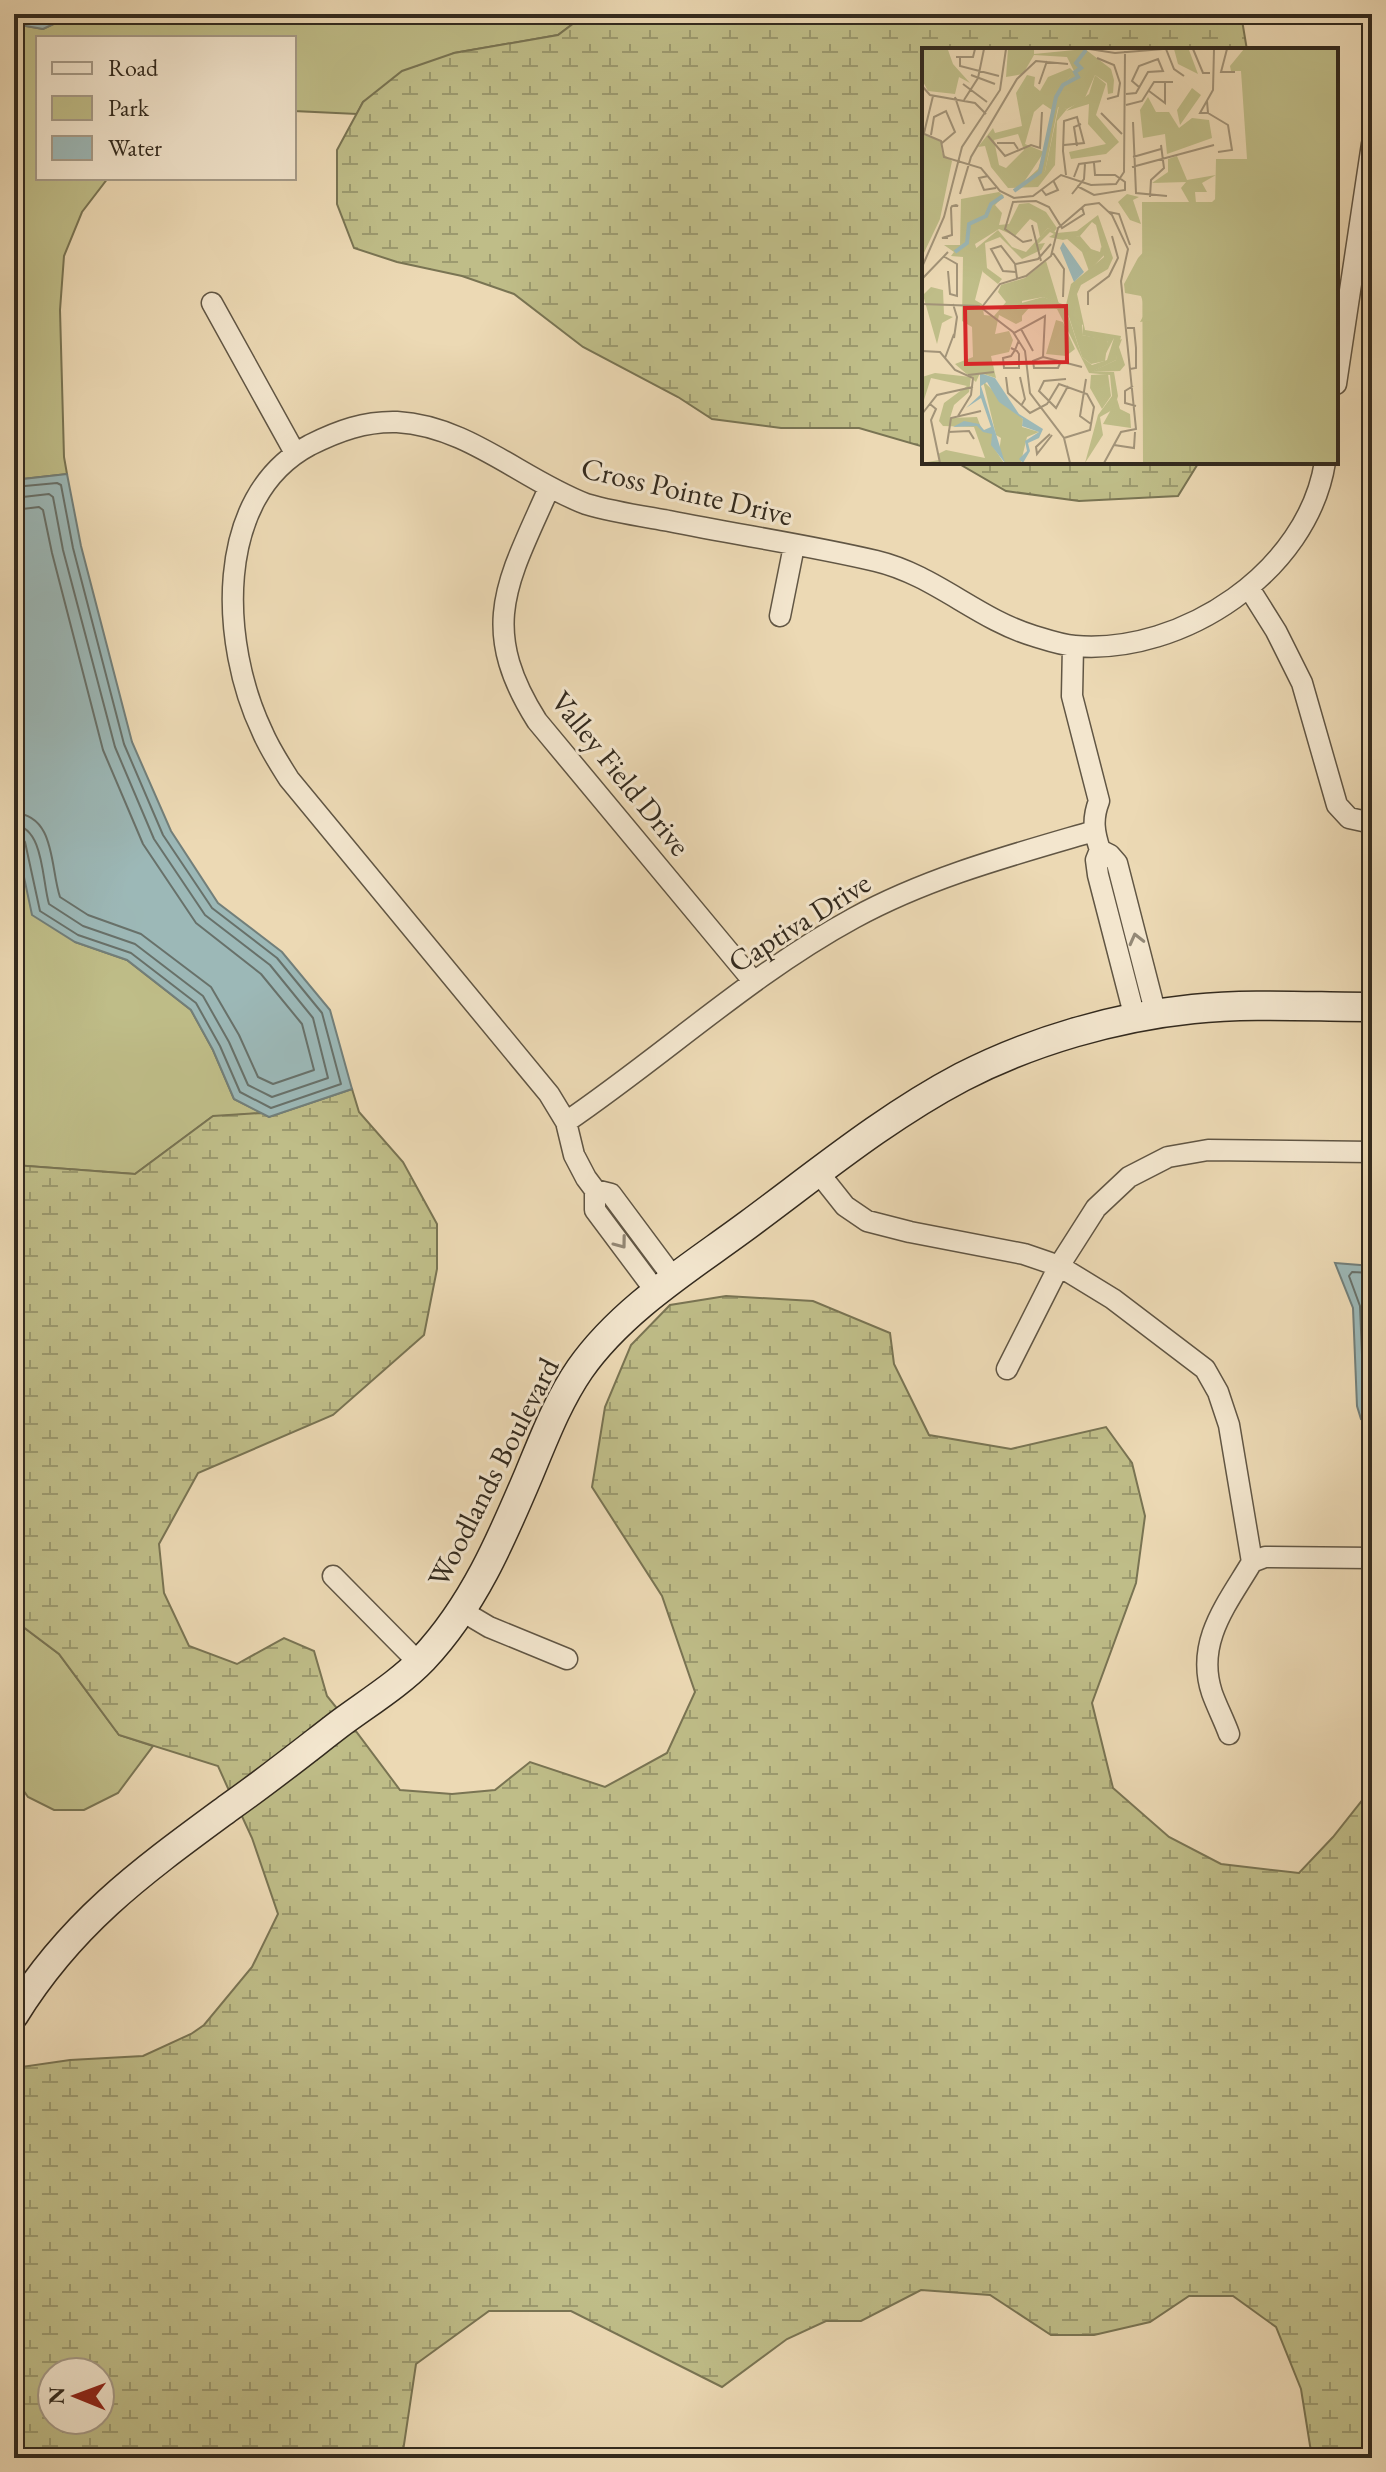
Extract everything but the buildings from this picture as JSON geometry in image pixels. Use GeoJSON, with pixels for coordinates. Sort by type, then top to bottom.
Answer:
{"type":"FeatureCollection","features":[{"type":"Feature","properties":{"kind":"street"},"geometry":{"type":"LineString","coordinates":[[1338,371],[1372,147]]}},
{"type":"Feature","properties":{"kind":"street"},"geometry":{"type":"LineString","coordinates":[[212,303],[295,453]]}},
{"type":"Feature","properties":{"kind":"street","name":"Cross Pointe Drive"},"geometry":{"type":"LineString","coordinates":[[666,1286],[611,1194],[595,1190],[574,1155],[566,1122],[549,1094],[289,779],[261,729],[244,680],[236,641],[236,551],[245,518],[281,466],[295,453],[357,425],[419,424],[452,433],[549,488],[597,507],[902,569],[951,592],[993,620],[1073,646],[1125,643],[1171,631],[1189,624],[1249,588],[1277,562],[1302,530],[1318,496],[1325,464]]}},
{"type":"Feature","properties":{"kind":"street","name":"Valley Field Drive"},"geometry":{"type":"LineString","coordinates":[[549,488],[513,568],[505,603],[504,646],[512,677],[537,721],[754,982]]}},
{"type":"Feature","properties":{"kind":"street"},"geometry":{"type":"LineString","coordinates":[[780,616],[794,546]]}},
{"type":"Feature","properties":{"kind":"street"},"geometry":{"type":"LineString","coordinates":[[1249,588],[1276,631],[1302,683],[1337,805],[1349,818],[1372,823]]}},
{"type":"Feature","properties":{"kind":"street"},"geometry":{"type":"LineString","coordinates":[[1073,646],[1072,696],[1099,801],[1094,813],[1097,840],[1117,863],[1146,1017]]}},
{"type":"Feature","properties":{"kind":"street","name":"Captiva Drive"},"geometry":{"type":"LineString","coordinates":[[566,1122],[754,982],[851,920],[896,898],[989,861],[1097,840]]}},
{"type":"Feature","properties":{"kind":"street","name":"Woodlands Boulevard"},"geometry":{"type":"LineString","coordinates":[[14,2015],[53,1960],[84,1924],[133,1878],[419,1663],[462,1611],[488,1566],[548,1427],[579,1370],[615,1329],[666,1286],[818,1172],[922,1100],[974,1072],[1056,1040],[1146,1017],[1226,1006],[1372,1007]]}},
{"type":"Feature","properties":{"kind":"street"},"geometry":{"type":"LineString","coordinates":[[1007,1369],[1059,1266],[1096,1208],[1129,1177],[1168,1157],[1208,1150],[1372,1152]]}},
{"type":"Feature","properties":{"kind":"street"},"geometry":{"type":"LineString","coordinates":[[818,1172],[845,1206],[867,1221],[987,1245],[1059,1266],[1113,1299],[1205,1369],[1218,1392],[1229,1425],[1252,1562]]}},
{"type":"Feature","properties":{"kind":"street"},"geometry":{"type":"LineString","coordinates":[[1229,1734],[1208,1676],[1208,1643],[1219,1617],[1252,1562],[1265,1557],[1372,1558]]}},
{"type":"Feature","properties":{"kind":"street"},"geometry":{"type":"LineString","coordinates":[[333,1576],[419,1663]]}},
{"type":"Feature","properties":{"kind":"street"},"geometry":{"type":"LineString","coordinates":[[462,1611],[489,1627],[567,1659]]}},
{"type":"Feature","properties":{"kind":"green space"},"geometry":{"type":"Polygon","coordinates":[[[75,14],[586,14],[558,35],[454,53],[363,102],[357,114],[296,111],[296,36],[36,36],[36,180],[106,180],[82,212],[64,256],[60,310],[67,474],[14,480],[14,24],[43,29],[75,14]]]}},
{"type":"Feature","properties":{"kind":"green space"},"geometry":{"type":"Polygon","coordinates":[[[586,14],[1241,14],[1247,48],[922,48],[922,446],[859,428],[781,428],[712,419],[678,397],[583,347],[514,294],[462,276],[397,262],[354,248],[337,204],[337,150],[363,102],[402,71],[454,53],[558,35],[586,14]]]}},
{"type":"Feature","properties":{"kind":"green space"},"geometry":{"type":"Polygon","coordinates":[[[959,464],[1198,464],[1178,496],[1079,501],[1006,491],[959,464]]]}},
{"type":"Feature","properties":{"kind":"green space"},"geometry":{"type":"Polygon","coordinates":[[[14,830],[19,849],[75,942],[127,960],[191,1010],[213,1050],[234,1099],[262,1113],[212,1117],[135,1174],[14,1165],[14,830]]]}},
{"type":"Feature","properties":{"kind":"green space"},"geometry":{"type":"Polygon","coordinates":[[[352,1089],[359,1112],[403,1162],[437,1224],[437,1269],[424,1335],[333,1415],[198,1473],[159,1544],[164,1593],[189,1646],[237,1664],[284,1638],[314,1651],[327,1696],[340,1712],[231,1795],[218,1766],[119,1735],[59,1654],[14,1620],[14,1165],[135,1174],[213,1116],[262,1113],[269,1117],[352,1089]]]}},
{"type":"Feature","properties":{"kind":"green space"},"geometry":{"type":"Polygon","coordinates":[[[726,1296],[813,1301],[890,1333],[894,1364],[929,1435],[1011,1449],[1106,1427],[1132,1463],[1145,1516],[1136,1583],[1092,1703],[1113,1788],[1169,1837],[1221,1864],[1299,1873],[1372,1792],[1372,2458],[1312,2458],[1301,2389],[1276,2327],[1233,2296],[1189,2296],[1150,2322],[1094,2335],[1051,2335],[990,2295],[921,2290],[861,2321],[826,2321],[787,2339],[722,2387],[571,2311],[489,2311],[416,2364],[402,2458],[14,2458],[14,2068],[70,2060],[143,2056],[204,2025],[252,1967],[278,1914],[240,1812],[352,1726],[400,1790],[452,1794],[495,1790],[530,1762],[605,1787],[667,1753],[695,1692],[662,1596],[592,1487],[605,1407],[631,1345],[670,1305],[726,1296]]]}},
{"type":"Feature","properties":{"kind":"green space"},"geometry":{"type":"Polygon","coordinates":[[[14,1620],[59,1654],[119,1735],[153,1746],[118,1793],[84,1810],[54,1810],[28,1797],[14,1777],[14,1620]]]}},
{"type":"Feature","properties":{"kind":"water"},"geometry":{"type":"Polygon","coordinates":[[[14,14],[75,14],[43,29],[14,24],[14,14]]]}},
{"type":"Feature","properties":{"kind":"water"},"geometry":{"type":"Polygon","coordinates":[[[67,474],[81,546],[132,742],[171,831],[218,903],[282,952],[330,1010],[352,1089],[269,1117],[234,1099],[213,1050],[191,1010],[127,960],[75,942],[32,915],[14,830],[14,480],[67,474]]]}},
{"type":"Feature","properties":{"kind":"water"},"geometry":{"type":"Polygon","coordinates":[[[1335,1263],[1372,1266],[1372,1421],[1361,1419],[1357,1406],[1353,1308],[1335,1263]]]}}]}
